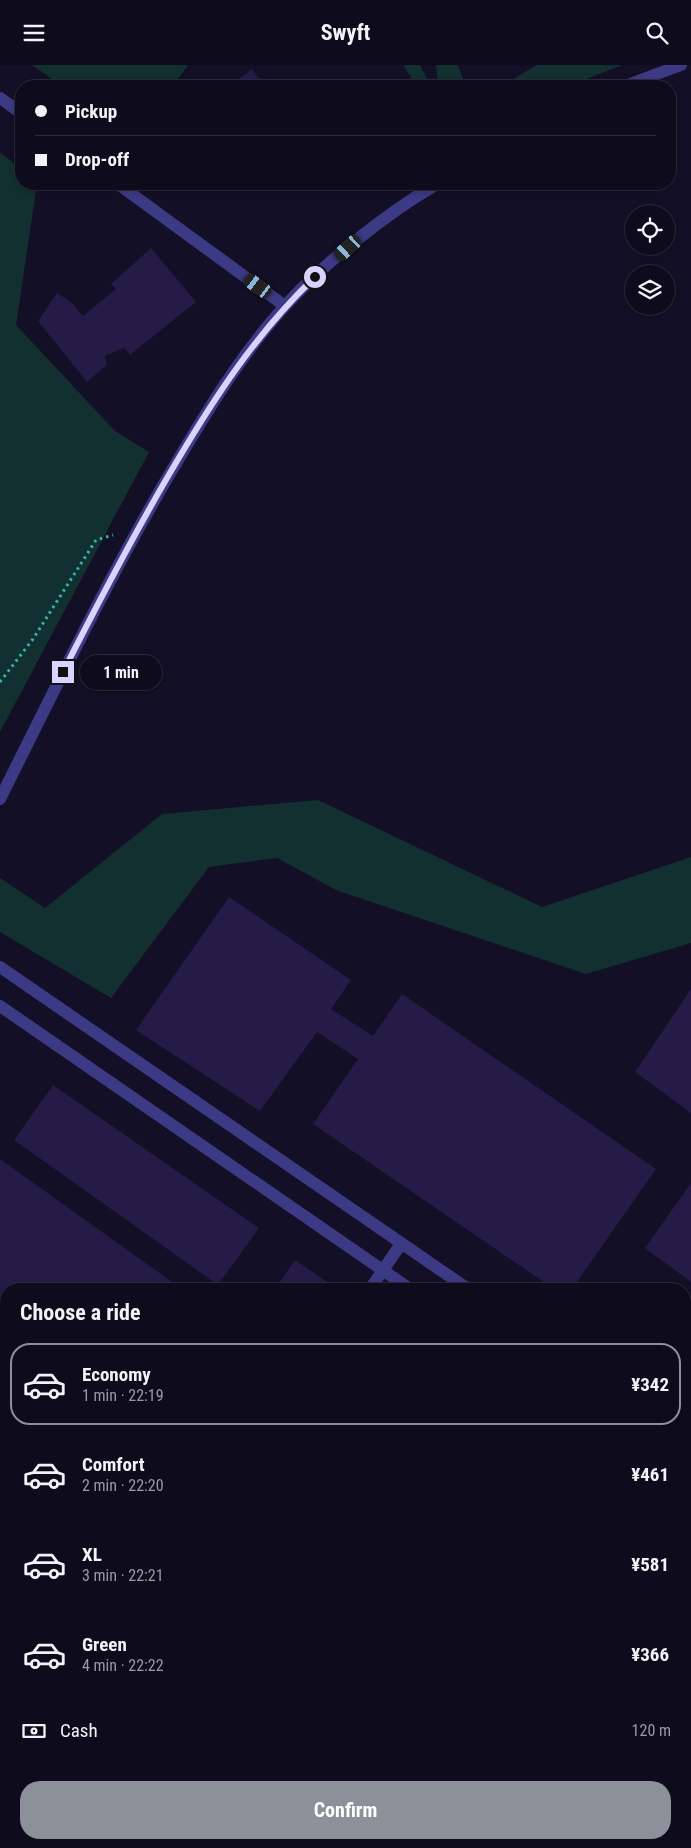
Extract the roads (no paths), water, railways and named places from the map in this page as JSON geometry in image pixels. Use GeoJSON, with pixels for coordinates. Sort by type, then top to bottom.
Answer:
{"type":"FeatureCollection","features":[{"type":"Feature","properties":{"kind":"street"},"geometry":{"type":"LineString","coordinates":[[641,80],[681,65]]}},
{"type":"Feature","properties":{"kind":"street"},"geometry":{"type":"LineString","coordinates":[[0,98],[15,109]]}},
{"type":"Feature","properties":{"kind":"street"},"geometry":{"type":"LineString","coordinates":[[126,190],[285,306]]}},
{"type":"Feature","properties":{"kind":"street"},"geometry":{"type":"LineString","coordinates":[[0,799],[130,542],[212,403],[285,306],[348,248],[392,214],[429,190]]}},
{"type":"Feature","properties":{"kind":"street"},"geometry":{"type":"LineString","coordinates":[[0,967],[459,1283]]}},
{"type":"Feature","properties":{"kind":"street"},"geometry":{"type":"LineString","coordinates":[[0,1006],[401,1283]]}},
{"type":"Feature","properties":{"kind":"street"},"geometry":{"type":"LineString","coordinates":[[374,1283],[402,1244]]}}]}
